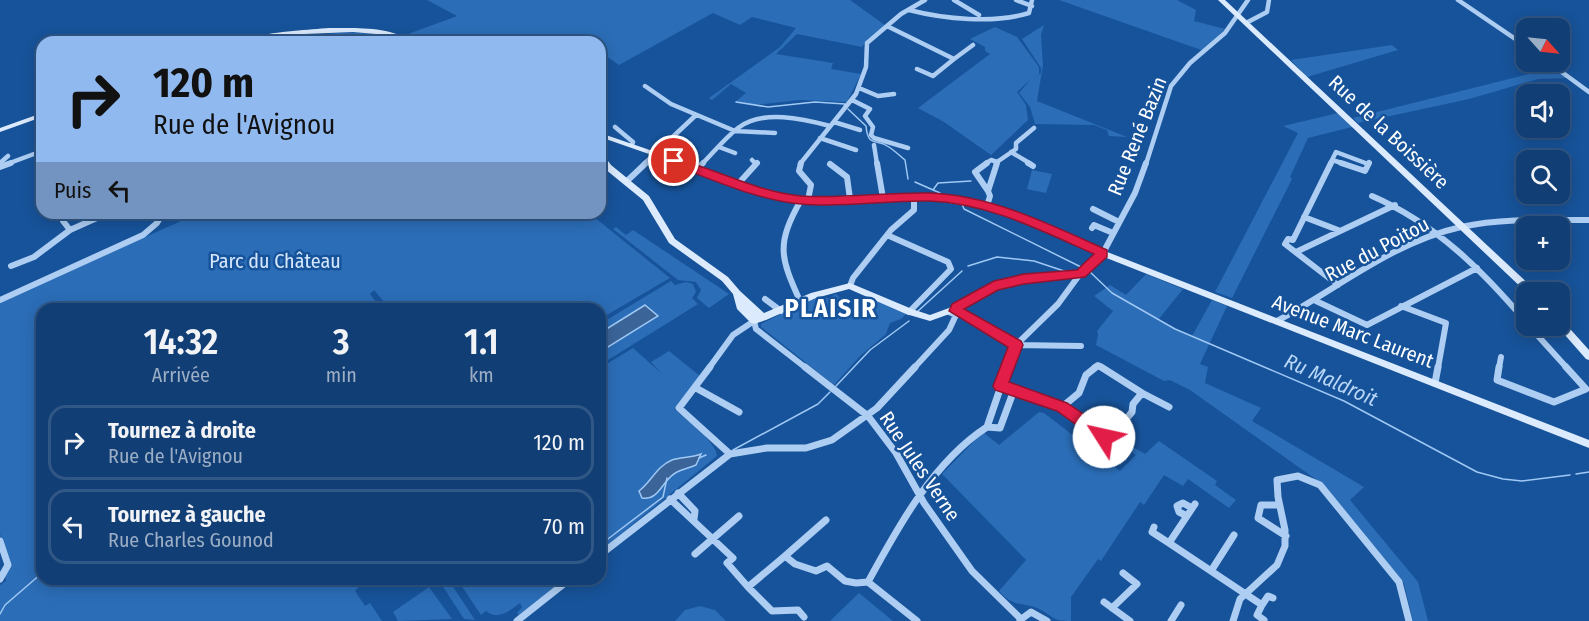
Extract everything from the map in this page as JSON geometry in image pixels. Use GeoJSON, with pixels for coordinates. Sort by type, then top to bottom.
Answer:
{"type":"FeatureCollection","features":[{"type":"Feature","properties":{"kind":"street"},"geometry":{"type":"LineString","coordinates":[[800,301],[784,266],[784,228],[805,200],[811,184],[800,171],[799,166],[859,88],[866,67],[867,43],[924,0]]}},
{"type":"Feature","properties":{"kind":"street"},"geometry":{"type":"LineString","coordinates":[[954,0],[965,2],[981,16]]}},
{"type":"Feature","properties":{"kind":"street"},"geometry":{"type":"LineString","coordinates":[[1016,0],[1032,6]]}},
{"type":"Feature","properties":{"kind":"street"},"geometry":{"type":"LineString","coordinates":[[909,10],[925,15],[1018,17],[1029,13],[1032,0]]}},
{"type":"Feature","properties":{"kind":"street","name":"Rue de la Boissière"},"geometry":{"type":"LineString","coordinates":[[1221,0],[1521,282]]}},
{"type":"Feature","properties":{"kind":"street","name":"Rue René Bazin"},"geometry":{"type":"LineString","coordinates":[[1103,253],[1135,193],[1159,130],[1171,86],[1190,63],[1225,33],[1236,14],[1248,0]]}},
{"type":"Feature","properties":{"kind":"street"},"geometry":{"type":"LineString","coordinates":[[1246,23],[1267,12],[1269,0]]}},
{"type":"Feature","properties":{"kind":"street"},"geometry":{"type":"LineString","coordinates":[[1458,0],[1516,39]]}},
{"type":"Feature","properties":{"kind":"street"},"geometry":{"type":"LineString","coordinates":[[889,27],[954,59]]}},
{"type":"Feature","properties":{"kind":"street"},"geometry":{"type":"LineString","coordinates":[[297,36],[361,29],[392,32],[399,36]]}},
{"type":"Feature","properties":{"kind":"street"},"geometry":{"type":"LineString","coordinates":[[917,69],[933,76],[973,45]]}},
{"type":"Feature","properties":{"kind":"street"},"geometry":{"type":"LineString","coordinates":[[1562,72],[1589,92]]}},
{"type":"Feature","properties":{"kind":"street"},"geometry":{"type":"LineString","coordinates":[[645,86],[671,104],[735,130],[775,133]]}},
{"type":"Feature","properties":{"kind":"street"},"geometry":{"type":"LineString","coordinates":[[859,88],[878,96],[894,94]]}},
{"type":"Feature","properties":{"kind":"street"},"geometry":{"type":"LineString","coordinates":[[852,100],[872,111],[866,116],[873,127],[871,135],[874,138],[908,148]]}},
{"type":"Feature","properties":{"kind":"street"},"geometry":{"type":"LineString","coordinates":[[627,181],[696,115]]}},
{"type":"Feature","properties":{"kind":"street"},"geometry":{"type":"LineString","coordinates":[[0,130],[36,117]]}},
{"type":"Feature","properties":{"kind":"street"},"geometry":{"type":"LineString","coordinates":[[697,169],[735,130],[747,122],[790,117],[860,130]]}},
{"type":"Feature","properties":{"kind":"street"},"geometry":{"type":"LineString","coordinates":[[615,127],[633,142],[632,145]]}},
{"type":"Feature","properties":{"kind":"street"},"geometry":{"type":"LineString","coordinates":[[988,191],[997,162],[1016,149],[1016,143],[1034,128]]}},
{"type":"Feature","properties":{"kind":"street","name":"Avenue Marc Laurent"},"geometry":{"type":"LineString","coordinates":[[606,137],[765,193],[805,200],[947,198],[987,206],[1026,219],[1103,253],[1589,444]]}},
{"type":"Feature","properties":{"kind":"street"},"geometry":{"type":"LineString","coordinates":[[820,138],[856,150]]}},
{"type":"Feature","properties":{"kind":"street"},"geometry":{"type":"LineString","coordinates":[[874,145],[883,198]]}},
{"type":"Feature","properties":{"kind":"street"},"geometry":{"type":"LineString","coordinates":[[719,147],[735,153]]}},
{"type":"Feature","properties":{"kind":"street"},"geometry":{"type":"LineString","coordinates":[[1011,152],[1033,166]]}},
{"type":"Feature","properties":{"kind":"street"},"geometry":{"type":"LineString","coordinates":[[1293,240],[1304,217],[1332,160],[1336,152],[1369,163],[1365,171],[1332,160]]}},
{"type":"Feature","properties":{"kind":"street"},"geometry":{"type":"LineString","coordinates":[[0,165],[36,153]]}},
{"type":"Feature","properties":{"kind":"street"},"geometry":{"type":"LineString","coordinates":[[0,165],[8,156]]}},
{"type":"Feature","properties":{"kind":"street"},"geometry":{"type":"LineString","coordinates":[[738,184],[757,163],[752,160]]}},
{"type":"Feature","properties":{"kind":"street"},"geometry":{"type":"LineString","coordinates":[[987,206],[990,196],[976,171],[991,160],[997,162]]}},
{"type":"Feature","properties":{"kind":"street"},"geometry":{"type":"LineString","coordinates":[[830,164],[844,171],[847,176],[850,199]]}},
{"type":"Feature","properties":{"kind":"street"},"geometry":{"type":"LineString","coordinates":[[606,167],[627,181],[653,208],[672,241],[725,279],[758,320]]}},
{"type":"Feature","properties":{"kind":"street"},"geometry":{"type":"LineString","coordinates":[[1383,200],[1386,192]]}},
{"type":"Feature","properties":{"kind":"street"},"geometry":{"type":"LineString","coordinates":[[1372,196],[1395,205],[1439,233],[1477,268],[1516,311]]}},
{"type":"Feature","properties":{"kind":"street"},"geometry":{"type":"LineString","coordinates":[[850,286],[853,278],[887,235],[914,210],[914,198]]}},
{"type":"Feature","properties":{"kind":"street"},"geometry":{"type":"LineString","coordinates":[[1296,252],[1302,247],[1395,205]]}},
{"type":"Feature","properties":{"kind":"street"},"geometry":{"type":"LineString","coordinates":[[1093,209],[1119,222]]}},
{"type":"Feature","properties":{"kind":"street"},"geometry":{"type":"LineString","coordinates":[[1304,217],[1338,230]]}},
{"type":"Feature","properties":{"kind":"street"},"geometry":{"type":"LineString","coordinates":[[64,219],[70,230]]}},
{"type":"Feature","properties":{"kind":"street"},"geometry":{"type":"LineString","coordinates":[[11,266],[34,257],[70,230],[95,219]]}},
{"type":"Feature","properties":{"kind":"street"},"geometry":{"type":"LineString","coordinates":[[0,300],[143,235],[159,219]]}},
{"type":"Feature","properties":{"kind":"street","name":"Rue du Poitou"},"geometry":{"type":"LineString","coordinates":[[1277,321],[1316,301],[1338,285],[1408,246],[1439,233],[1462,226],[1589,220]]}},
{"type":"Feature","properties":{"kind":"street"},"geometry":{"type":"LineString","coordinates":[[1094,225],[1113,233]]}},
{"type":"Feature","properties":{"kind":"street"},"geometry":{"type":"LineString","coordinates":[[887,235],[948,262],[951,269],[909,312]]}},
{"type":"Feature","properties":{"kind":"street"},"geometry":{"type":"LineString","coordinates":[[1302,247],[1288,239],[1285,244],[1338,285]]}},
{"type":"Feature","properties":{"kind":"street"},"geometry":{"type":"LineString","coordinates":[[987,427],[990,410],[1016,345],[1058,304],[1080,274],[1103,253]]}},
{"type":"Feature","properties":{"kind":"street"},"geometry":{"type":"LineString","coordinates":[[1316,301],[1367,325],[1477,268]]}},
{"type":"Feature","properties":{"kind":"street"},"geometry":{"type":"LineString","coordinates":[[730,454],[678,408],[696,388],[730,339],[743,326],[800,301],[850,286],[909,312],[930,318],[953,309],[994,286],[1024,279],[1080,274]]}},
{"type":"Feature","properties":{"kind":"street"},"geometry":{"type":"LineString","coordinates":[[737,293],[740,307],[758,320]]}},
{"type":"Feature","properties":{"kind":"street"},"geometry":{"type":"LineString","coordinates":[[765,299],[781,311]]}},
{"type":"Feature","properties":{"kind":"street"},"geometry":{"type":"LineString","coordinates":[[1401,306],[1446,323],[1435,383]]}},
{"type":"Feature","properties":{"kind":"street"},"geometry":{"type":"LineString","coordinates":[[953,309],[1016,345],[1081,346]]}},
{"type":"Feature","properties":{"kind":"street"},"geometry":{"type":"LineString","coordinates":[[606,550],[730,454],[767,448],[806,448],[832,440],[868,416],[943,337],[956,315],[953,309]]}},
{"type":"Feature","properties":{"kind":"street"},"geometry":{"type":"LineString","coordinates":[[953,321],[966,318]]}},
{"type":"Feature","properties":{"kind":"street","name":"Rue Jules Verne"},"geometry":{"type":"LineString","coordinates":[[758,320],[756,328],[868,416],[896,453],[921,497],[972,571],[1020,620]]}},
{"type":"Feature","properties":{"kind":"street"},"geometry":{"type":"LineString","coordinates":[[1570,334],[1589,356]]}},
{"type":"Feature","properties":{"kind":"street"},"geometry":{"type":"LineString","coordinates":[[1501,357],[1497,380],[1554,402],[1587,389],[1539,336]]}},
{"type":"Feature","properties":{"kind":"street"},"geometry":{"type":"LineString","coordinates":[[1062,407],[1079,393],[1086,375],[1098,365],[1169,407]]}},
{"type":"Feature","properties":{"kind":"street"},"geometry":{"type":"LineString","coordinates":[[1001,386],[1062,407],[1104,437],[1112,436],[1132,412],[1133,404],[1142,393]]}},
{"type":"Feature","properties":{"kind":"street"},"geometry":{"type":"LineString","coordinates":[[696,388],[710,399],[730,405],[739,412]]}},
{"type":"Feature","properties":{"kind":"street"},"geometry":{"type":"LineString","coordinates":[[785,556],[795,564],[816,571],[827,566],[839,578],[856,585],[868,582],[921,497],[961,449],[978,431],[987,427],[1000,428],[1014,390]]}},
{"type":"Feature","properties":{"kind":"street"},"geometry":{"type":"LineString","coordinates":[[1233,621],[1244,594],[1277,565],[1286,536],[1275,492],[1277,480],[1287,474],[1303,475],[1320,485],[1399,582],[1409,621]]}},
{"type":"Feature","properties":{"kind":"street"},"geometry":{"type":"LineString","coordinates":[[678,493],[695,511],[694,519]]}},
{"type":"Feature","properties":{"kind":"street"},"geometry":{"type":"LineString","coordinates":[[670,499],[687,516],[694,519],[733,558],[727,563],[772,611],[798,610],[804,617]]}},
{"type":"Feature","properties":{"kind":"street"},"geometry":{"type":"LineString","coordinates":[[1278,505],[1261,506],[1258,518],[1286,536]]}},
{"type":"Feature","properties":{"kind":"street"},"geometry":{"type":"LineString","coordinates":[[1169,543],[1191,509]]}},
{"type":"Feature","properties":{"kind":"street"},"geometry":{"type":"LineString","coordinates":[[695,554],[739,516]]}},
{"type":"Feature","properties":{"kind":"street"},"geometry":{"type":"LineString","coordinates":[[748,587],[826,520]]}},
{"type":"Feature","properties":{"kind":"street"},"geometry":{"type":"LineString","coordinates":[[1154,527],[1152,532],[1262,605]]}},
{"type":"Feature","properties":{"kind":"street"},"geometry":{"type":"LineString","coordinates":[[1211,571],[1234,535]]}},
{"type":"Feature","properties":{"kind":"street"},"geometry":{"type":"LineString","coordinates":[[0,541],[8,565],[0,579]]}},
{"type":"Feature","properties":{"kind":"street"},"geometry":{"type":"LineString","coordinates":[[1112,608],[1140,582],[1123,573]]}},
{"type":"Feature","properties":{"kind":"street"},"geometry":{"type":"LineString","coordinates":[[868,582],[917,621]]}},
{"type":"Feature","properties":{"kind":"street"},"geometry":{"type":"LineString","coordinates":[[517,621],[562,585]]}},
{"type":"Feature","properties":{"kind":"street"},"geometry":{"type":"LineString","coordinates":[[1264,620],[1257,615],[1268,596],[1273,598]]}},
{"type":"Feature","properties":{"kind":"street"},"geometry":{"type":"LineString","coordinates":[[1104,602],[1130,621]]}},
{"type":"Feature","properties":{"kind":"street"},"geometry":{"type":"LineString","coordinates":[[1171,621],[1181,605]]}},
{"type":"Feature","properties":{"kind":"street"},"geometry":{"type":"LineString","coordinates":[[1020,620],[1031,612],[1047,621]]}},
{"type":"Feature","properties":{"kind":"green space"},"geometry":{"type":"Polygon","coordinates":[[[427,0],[850,0],[886,26],[868,39],[862,47],[797,34],[776,54],[833,63],[831,69],[861,74],[847,102],[800,100],[754,105],[735,102],[746,93],[731,84],[712,100],[709,98],[780,47],[796,28],[752,17],[740,25],[713,13],[619,65],[606,56],[606,36],[403,36],[457,16],[427,0]]]}},
{"type":"Feature","properties":{"kind":"green space"},"geometry":{"type":"Polygon","coordinates":[[[1059,0],[1177,0],[1196,10],[1194,21],[1225,29],[1204,51],[1059,0]]]}},
{"type":"Feature","properties":{"kind":"green space"},"geometry":{"type":"Polygon","coordinates":[[[1044,25],[1041,35],[1043,65],[1037,101],[1127,137],[1109,136],[1107,130],[1094,125],[1035,124],[1030,107],[1019,93],[1030,80],[1017,92],[1026,105],[1028,120],[991,155],[944,122],[918,108],[990,54],[985,51],[985,47],[970,39],[995,27],[1017,37],[1039,67],[1039,74],[1032,79],[1041,73],[1041,68],[1022,39],[1044,25]]]}},
{"type":"Feature","properties":{"kind":"green space"},"geometry":{"type":"Polygon","coordinates":[[[371,32],[390,36],[312,36],[371,32]]]}},
{"type":"Feature","properties":{"kind":"green space"},"geometry":{"type":"Polygon","coordinates":[[[1392,45],[1398,50],[1307,77],[1291,60],[1392,45]]]}},
{"type":"Feature","properties":{"kind":"green space"},"geometry":{"type":"Polygon","coordinates":[[[1533,73],[1564,74],[1569,78],[1538,79],[1469,99],[1358,123],[1353,118],[1533,73]]]}},
{"type":"Feature","properties":{"kind":"green space"},"geometry":{"type":"Polygon","coordinates":[[[1338,113],[1352,127],[1308,138],[1290,177],[1292,179],[1232,298],[1215,292],[1298,133],[1283,126],[1338,113]]]}},
{"type":"Feature","properties":{"kind":"green space"},"geometry":{"type":"Polygon","coordinates":[[[1032,170],[1052,174],[1046,193],[1027,189],[1032,170]]]}},
{"type":"Feature","properties":{"kind":"green space","name":"Parc du Château"},"geometry":{"type":"Polygon","coordinates":[[[186,219],[596,219],[670,278],[606,315],[606,303],[385,303],[374,290],[370,294],[377,303],[36,303],[36,585],[357,585],[358,588],[355,591],[365,606],[370,603],[382,621],[0,621],[0,585],[6,581],[0,533],[0,302],[186,219]]]}},
{"type":"Feature","properties":{"kind":"green space"},"geometry":{"type":"Polygon","coordinates":[[[616,227],[626,235],[633,230],[729,294],[709,308],[697,298],[701,290],[696,282],[678,280],[613,229],[616,227]]]}},
{"type":"Feature","properties":{"kind":"green space"},"geometry":{"type":"Polygon","coordinates":[[[1146,274],[1183,289],[1158,320],[1192,336],[1212,300],[1227,306],[1200,364],[1208,367],[1205,383],[1261,408],[1252,421],[1364,487],[1350,500],[1418,582],[1428,621],[1413,621],[1404,584],[1321,483],[1190,390],[1170,380],[1164,381],[1096,345],[1097,331],[1113,311],[1094,296],[1110,285],[1126,295],[1146,274]]]}},
{"type":"Feature","properties":{"kind":"green space"},"geometry":{"type":"Polygon","coordinates":[[[671,281],[675,285],[686,282],[693,284],[696,292],[692,298],[698,304],[606,361],[606,320],[671,281]]]}},
{"type":"Feature","properties":{"kind":"green space"},"geometry":{"type":"Polygon","coordinates":[[[836,294],[852,309],[860,309],[873,297],[907,313],[901,319],[890,323],[886,334],[860,356],[834,385],[761,327],[761,324],[815,297],[828,298],[836,294]]]}},
{"type":"Feature","properties":{"kind":"green space"},"geometry":{"type":"Polygon","coordinates":[[[633,348],[661,373],[651,362],[669,351],[700,376],[686,398],[674,409],[706,437],[717,456],[606,546],[606,364],[633,348]]]}},
{"type":"Feature","properties":{"kind":"green space"},"geometry":{"type":"Polygon","coordinates":[[[1039,412],[1044,413],[1120,471],[1136,455],[1130,451],[1133,447],[1145,454],[1159,441],[1217,481],[1215,485],[1236,500],[1229,508],[1188,479],[1183,486],[1164,475],[1144,505],[1140,502],[1101,561],[1098,559],[1071,597],[1071,621],[1057,620],[1035,607],[1015,603],[999,591],[1026,560],[942,474],[983,432],[999,445],[1039,412]]]}},
{"type":"Feature","properties":{"kind":"green space"},"geometry":{"type":"Polygon","coordinates":[[[442,585],[452,585],[475,620],[464,619],[442,585]]]}},
{"type":"Feature","properties":{"kind":"green space"},"geometry":{"type":"Polygon","coordinates":[[[461,585],[557,585],[519,615],[517,613],[522,607],[520,603],[503,614],[495,615],[486,611],[481,615],[461,585]]]}},
{"type":"Feature","properties":{"kind":"green space"},"geometry":{"type":"Polygon","coordinates":[[[429,587],[452,619],[398,621],[393,612],[429,587]]]}},
{"type":"Feature","properties":{"kind":"green space"},"geometry":{"type":"Polygon","coordinates":[[[859,593],[893,621],[830,621],[859,593]]]}},
{"type":"Feature","properties":{"kind":"green space"},"geometry":{"type":"Polygon","coordinates":[[[700,606],[715,610],[726,621],[675,621],[685,610],[700,606]]]}},
{"type":"Feature","properties":{"kind":"shaded area"},"geometry":{"type":"Polygon","coordinates":[[[645,305],[658,316],[606,348],[606,329],[645,305]]]}},
{"type":"Feature","properties":{"kind":"shaded area"},"geometry":{"type":"Polygon","coordinates":[[[701,454],[696,465],[672,475],[653,496],[642,498],[639,491],[667,463],[675,459],[701,454]]]}},
{"type":"Feature","properties":{"kind":"waterway"},"geometry":{"type":"LineString","coordinates":[[736,102],[768,107],[815,102],[845,104],[844,106]]}},
{"type":"Feature","properties":{"kind":"waterway"},"geometry":{"type":"LineString","coordinates":[[848,109],[866,126],[871,140],[884,144],[905,160],[908,179]]}},
{"type":"Feature","properties":{"kind":"waterway"},"geometry":{"type":"LineString","coordinates":[[933,190],[938,183],[971,181]]}},
{"type":"Feature","properties":{"kind":"waterway"},"geometry":{"type":"LineString","coordinates":[[915,182],[933,190]]}},
{"type":"Feature","properties":{"kind":"waterway"},"geometry":{"type":"LineString","coordinates":[[933,190],[940,193]]}},
{"type":"Feature","properties":{"kind":"waterway"},"geometry":{"type":"LineString","coordinates":[[962,204],[964,209],[1083,268]]}},
{"type":"Feature","properties":{"kind":"waterway","name":"Ru Maldroit"},"geometry":{"type":"LineString","coordinates":[[968,266],[997,257],[1034,261],[1067,272]]}},
{"type":"Feature","properties":{"kind":"waterway","name":"Ru Maldroit"},"geometry":{"type":"LineString","coordinates":[[918,311],[962,271]]}},
{"type":"Feature","properties":{"kind":"waterway","name":"Ru Maldroit"},"geometry":{"type":"LineString","coordinates":[[1089,271],[1112,293],[1175,329],[1344,401],[1477,472],[1522,481],[1570,475]]}},
{"type":"Feature","properties":{"kind":"waterway","name":"Ru Maldroit"},"geometry":{"type":"LineString","coordinates":[[836,386],[870,350],[909,321]]}},
{"type":"Feature","properties":{"kind":"waterway","name":"Ru Maldroit"},"geometry":{"type":"LineString","coordinates":[[733,450],[818,404],[830,392]]}},
{"type":"Feature","properties":{"kind":"waterway","name":"Ru Maldroit"},"geometry":{"type":"LineString","coordinates":[[699,458],[706,455]]}},
{"type":"Feature","properties":{"kind":"waterway","name":"Ru Maldroit"},"geometry":{"type":"LineString","coordinates":[[1576,474],[1589,472]]}},
{"type":"Feature","properties":{"kind":"waterway","name":"Ru Maldroit"},"geometry":{"type":"LineString","coordinates":[[606,540],[663,497],[667,478]]}},
{"type":"Feature","properties":{"kind":"waterway","name":"Ru Maldroit"},"geometry":{"type":"LineString","coordinates":[[0,614],[5,605],[36,578]]}},
{"type":"Feature","properties":{"kind":"district","name":"PLAISIR"},"geometry":{"type":"Point","coordinates":[831,308]}},
{"type":"Feature","properties":{"kind":"route"},"geometry":{"type":"LineString","coordinates":[[674,161],[755,190],[801,200],[931,197],[969,202],[999,209],[1026,219],[1103,253],[1080,274],[1024,279],[994,286],[957,307],[956,311],[1016,345],[1001,386],[1062,407],[1104,437]]}}]}
